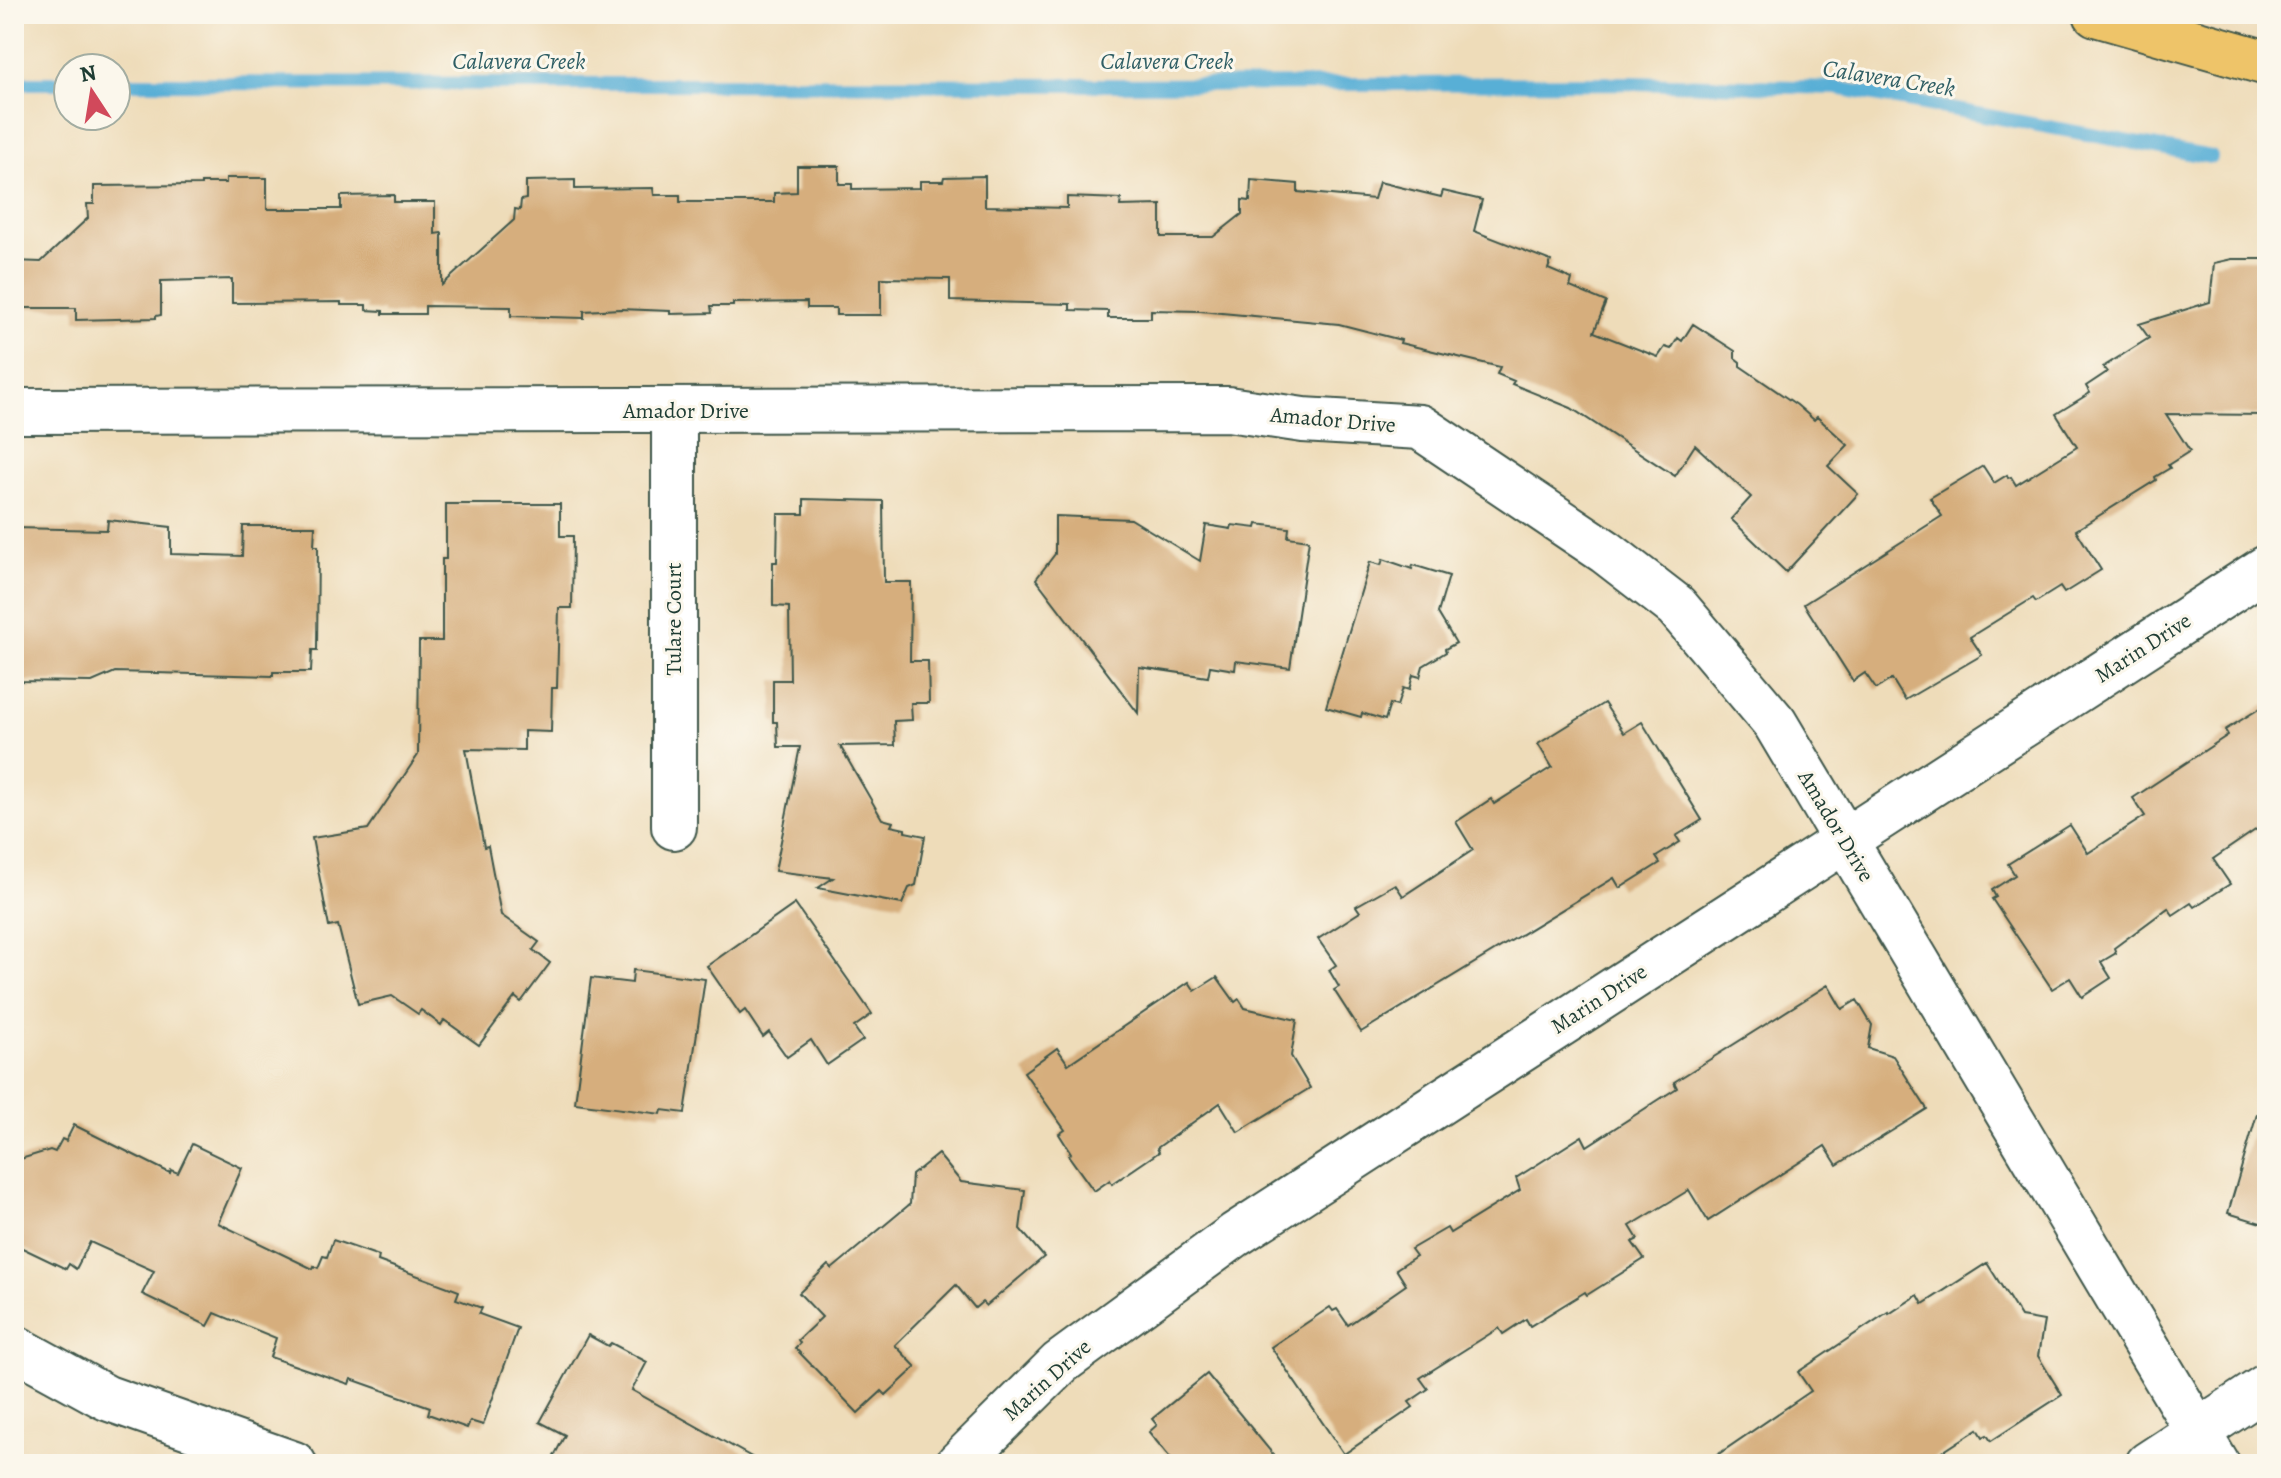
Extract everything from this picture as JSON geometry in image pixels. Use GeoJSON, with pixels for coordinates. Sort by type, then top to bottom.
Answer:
{"type":"FeatureCollection","features":[{"type":"Feature","properties":{"kind":"main road"},"geometry":{"type":"LineString","coordinates":[[2096,14],[2267,63]]}},
{"type":"Feature","properties":{"kind":"street","name":"Amador Drive"},"geometry":{"type":"LineString","coordinates":[[14,411],[1228,409],[1303,420],[1420,427],[1606,552],[1676,606],[1775,723],[2208,1449]]}},
{"type":"Feature","properties":{"kind":"street","name":"Tulare Court"},"geometry":{"type":"LineString","coordinates":[[674,410],[674,827]]}},
{"type":"Feature","properties":{"kind":"street","name":"Marin Drive"},"geometry":{"type":"LineString","coordinates":[[958,1464],[1060,1363],[1235,1235],[2266,568]]}},
{"type":"Feature","properties":{"kind":"street"},"geometry":{"type":"LineString","coordinates":[[14,1347],[107,1398],[294,1464]]}},
{"type":"Feature","properties":{"kind":"street"},"geometry":{"type":"LineString","coordinates":[[2148,1464],[2208,1449],[2267,1386]]}},
{"type":"Feature","properties":{"kind":"building"},"geometry":{"type":"Polygon","coordinates":[[[797,166],[839,166],[839,184],[852,184],[852,189],[920,188],[920,181],[985,176],[985,206],[1067,208],[1067,197],[1121,199],[1120,206],[1161,205],[1161,237],[1213,237],[1242,214],[1242,200],[1250,201],[1251,180],[1298,184],[1298,192],[1374,199],[1379,182],[1441,197],[1443,191],[1482,200],[1474,231],[1551,261],[1548,269],[1572,279],[1570,287],[1606,302],[1594,332],[1658,357],[1665,347],[1671,349],[1678,338],[1682,341],[1693,324],[1735,351],[1740,366],[1814,420],[1817,417],[1848,445],[1828,466],[1858,494],[1786,572],[1731,519],[1751,497],[1695,445],[1675,476],[1571,408],[1512,384],[1514,381],[1497,374],[1500,367],[1400,343],[1401,340],[1339,324],[1200,311],[1151,310],[1151,318],[1108,318],[1108,311],[1070,310],[1070,304],[950,301],[950,279],[881,278],[881,315],[836,315],[836,308],[807,308],[807,302],[733,303],[733,306],[711,306],[712,313],[670,314],[670,311],[620,309],[584,311],[584,318],[511,316],[511,307],[425,306],[425,314],[383,314],[383,311],[366,310],[366,305],[341,305],[341,302],[232,303],[232,279],[161,281],[161,315],[156,318],[76,320],[76,308],[14,308],[14,261],[41,262],[88,218],[87,204],[94,204],[94,186],[201,185],[226,183],[226,178],[267,178],[267,209],[341,209],[341,196],[394,195],[394,202],[435,202],[435,234],[442,233],[442,285],[514,220],[515,209],[520,210],[521,200],[526,199],[526,181],[575,180],[575,189],[653,188],[654,195],[680,195],[680,202],[774,202],[774,193],[797,192],[797,166]]]}},
{"type":"Feature","properties":{"kind":"building"},"geometry":{"type":"Polygon","coordinates":[[[2232,259],[2267,259],[2267,415],[2166,414],[2190,451],[2168,465],[2170,468],[2155,477],[2156,480],[2076,530],[2101,570],[2064,593],[2060,587],[2036,602],[2033,598],[1970,637],[1982,655],[1905,700],[1892,679],[1876,689],[1865,673],[1853,681],[1804,604],[1942,516],[1930,498],[1983,466],[1994,483],[2007,475],[2016,485],[2077,447],[2056,414],[2090,393],[2086,386],[2107,372],[2103,367],[2149,338],[2139,324],[2210,302],[2214,263],[2232,259]]]}},
{"type":"Feature","properties":{"kind":"building"},"geometry":{"type":"Polygon","coordinates":[[[804,499],[883,501],[884,582],[911,582],[910,661],[928,661],[929,703],[911,703],[912,720],[894,721],[895,745],[840,746],[882,819],[893,822],[891,826],[905,829],[905,832],[925,836],[916,885],[909,888],[902,904],[818,888],[833,878],[775,871],[800,747],[778,747],[777,722],[773,722],[773,680],[790,680],[789,607],[773,606],[773,562],[777,562],[778,514],[804,514],[804,499]]]}},
{"type":"Feature","properties":{"kind":"building"},"geometry":{"type":"Polygon","coordinates":[[[446,504],[560,504],[560,536],[573,536],[572,608],[559,608],[557,688],[552,688],[551,732],[524,731],[524,750],[466,749],[484,847],[488,846],[501,915],[539,942],[533,950],[550,963],[521,1002],[515,997],[479,1045],[444,1020],[441,1025],[421,1010],[418,1014],[392,996],[358,1004],[338,925],[329,927],[312,838],[368,829],[418,755],[419,641],[442,641],[446,504]]]}},
{"type":"Feature","properties":{"kind":"building"},"geometry":{"type":"Polygon","coordinates":[[[1055,516],[1131,519],[1200,561],[1206,525],[1231,529],[1232,525],[1256,528],[1257,524],[1289,528],[1288,537],[1309,540],[1290,668],[1236,661],[1235,670],[1210,666],[1208,677],[1139,667],[1138,713],[1036,579],[1055,554],[1055,516]]]}},
{"type":"Feature","properties":{"kind":"building"},"geometry":{"type":"Polygon","coordinates":[[[108,520],[171,527],[171,554],[242,556],[243,526],[315,526],[314,546],[318,546],[317,650],[312,650],[311,672],[273,672],[273,676],[115,672],[92,682],[14,681],[14,528],[107,530],[108,520]]]}},
{"type":"Feature","properties":{"kind":"building"},"geometry":{"type":"Polygon","coordinates":[[[1383,559],[1412,569],[1413,565],[1449,576],[1438,613],[1456,643],[1423,666],[1420,677],[1413,675],[1409,690],[1403,688],[1397,706],[1390,704],[1385,720],[1326,707],[1370,562],[1381,565],[1383,559]]]}},
{"type":"Feature","properties":{"kind":"building"},"geometry":{"type":"Polygon","coordinates":[[[1604,703],[1624,733],[1642,722],[1702,820],[1676,836],[1680,842],[1656,857],[1660,863],[1620,888],[1614,878],[1361,1032],[1334,990],[1339,987],[1329,970],[1336,965],[1318,939],[1360,912],[1356,906],[1395,884],[1403,896],[1473,850],[1456,822],[1491,799],[1494,804],[1552,767],[1538,744],[1604,703]]]}},
{"type":"Feature","properties":{"kind":"building"},"geometry":{"type":"Polygon","coordinates":[[[2267,704],[2267,822],[2213,859],[2230,884],[2194,907],[2191,903],[2173,915],[2168,908],[2114,948],[2116,953],[2101,962],[2111,978],[2082,997],[2070,978],[2052,989],[1992,899],[1996,897],[1992,890],[2015,875],[2008,864],[2070,825],[2088,853],[2145,816],[2133,798],[2228,735],[2225,730],[2267,704]]]}},
{"type":"Feature","properties":{"kind":"building"},"geometry":{"type":"Polygon","coordinates":[[[795,904],[872,1014],[854,1027],[863,1040],[827,1065],[811,1040],[787,1057],[769,1032],[763,1037],[745,1010],[740,1014],[707,966],[795,904]]]}},
{"type":"Feature","properties":{"kind":"building"},"geometry":{"type":"Polygon","coordinates":[[[633,970],[705,979],[685,1113],[662,1110],[661,1114],[575,1103],[591,978],[632,983],[633,970]]]}},
{"type":"Feature","properties":{"kind":"building"},"geometry":{"type":"Polygon","coordinates":[[[1217,977],[1235,1002],[1239,999],[1245,1008],[1297,1020],[1291,1056],[1310,1088],[1238,1132],[1220,1103],[1157,1148],[1159,1152],[1112,1184],[1110,1180],[1094,1191],[1068,1155],[1071,1153],[1059,1134],[1065,1130],[1024,1072],[1057,1048],[1068,1064],[1189,982],[1195,991],[1217,977]]]}},
{"type":"Feature","properties":{"kind":"building"},"geometry":{"type":"Polygon","coordinates":[[[1828,985],[1842,1009],[1857,1000],[1872,1025],[1868,1048],[1893,1056],[1927,1109],[1837,1165],[1825,1146],[1708,1221],[1689,1190],[1630,1226],[1638,1239],[1632,1242],[1644,1259],[1530,1326],[1526,1319],[1503,1334],[1499,1328],[1420,1378],[1428,1389],[1409,1402],[1413,1407],[1344,1454],[1271,1347],[1330,1307],[1333,1311],[1337,1309],[1348,1325],[1406,1285],[1396,1269],[1416,1256],[1411,1249],[1447,1228],[1450,1233],[1520,1190],[1516,1178],[1582,1136],[1587,1146],[1677,1088],[1674,1082],[1828,985]]]}},
{"type":"Feature","properties":{"kind":"building"},"geometry":{"type":"Polygon","coordinates":[[[2257,1114],[2267,1115],[2267,1225],[2228,1213],[2257,1114]]]}},
{"type":"Feature","properties":{"kind":"building"},"geometry":{"type":"Polygon","coordinates":[[[74,1125],[170,1173],[171,1170],[178,1173],[192,1144],[242,1168],[218,1223],[313,1269],[314,1266],[318,1268],[323,1256],[327,1257],[333,1240],[379,1256],[378,1261],[459,1291],[456,1299],[482,1308],[479,1314],[518,1328],[483,1425],[470,1421],[467,1428],[428,1414],[430,1407],[351,1379],[349,1384],[270,1357],[276,1338],[215,1313],[208,1326],[142,1294],[154,1271],[90,1242],[76,1269],[69,1264],[66,1269],[14,1244],[14,1161],[50,1150],[55,1152],[62,1139],[66,1141],[74,1125]]]}},
{"type":"Feature","properties":{"kind":"building"},"geometry":{"type":"Polygon","coordinates":[[[938,1154],[961,1182],[1025,1190],[1020,1229],[1044,1257],[986,1306],[982,1302],[975,1308],[956,1285],[895,1345],[916,1367],[886,1395],[882,1391],[858,1413],[795,1348],[800,1343],[798,1340],[822,1317],[799,1293],[828,1265],[832,1269],[910,1204],[912,1175],[938,1154]]]}},
{"type":"Feature","properties":{"kind":"building"},"geometry":{"type":"Polygon","coordinates":[[[1987,1263],[2021,1317],[2044,1321],[2038,1356],[2062,1395],[1991,1441],[1987,1435],[1983,1437],[1978,1429],[1924,1464],[1704,1464],[1811,1391],[1798,1372],[1888,1312],[1918,1295],[1923,1304],[1987,1263]]]}},
{"type":"Feature","properties":{"kind":"building"},"geometry":{"type":"Polygon","coordinates":[[[588,1335],[647,1362],[632,1390],[764,1464],[550,1464],[565,1435],[540,1422],[588,1335]]]}},
{"type":"Feature","properties":{"kind":"building"},"geometry":{"type":"Polygon","coordinates":[[[1207,1374],[1281,1464],[1175,1464],[1149,1432],[1157,1425],[1152,1419],[1207,1374]]]}},
{"type":"Feature","properties":{"kind":"waterway","name":"Calavera Creek"},"geometry":{"type":"LineString","coordinates":[[14,83],[52,83]]}},
{"type":"Feature","properties":{"kind":"waterway","name":"Calavera Creek"},"geometry":{"type":"LineString","coordinates":[[132,83],[1629,83],[1837,88],[2211,157]]}}]}
